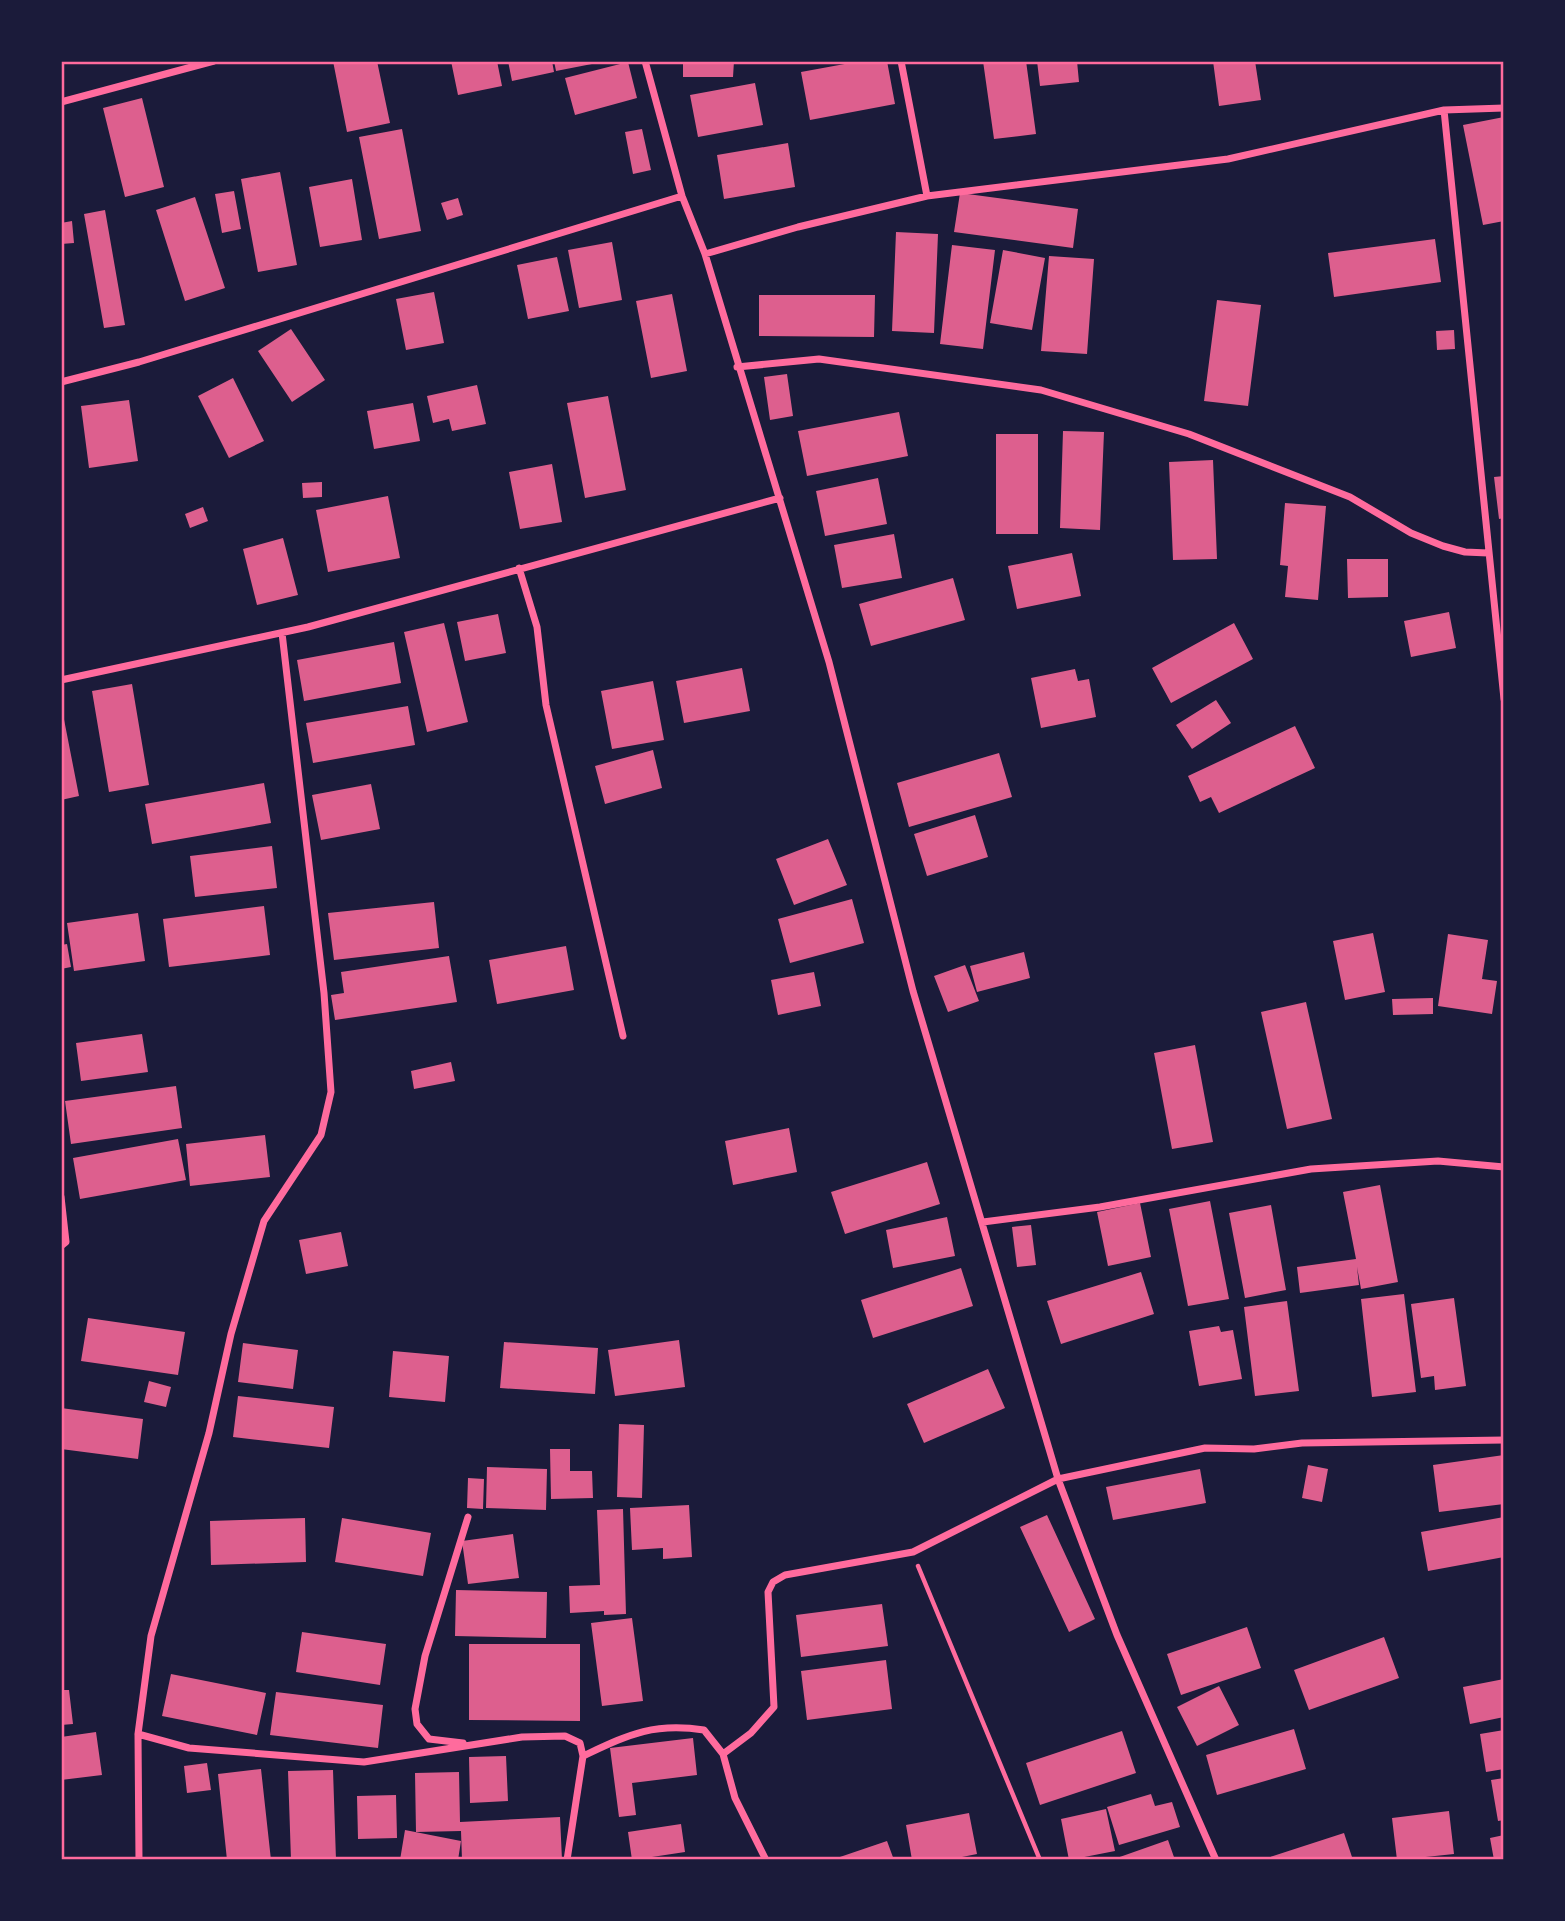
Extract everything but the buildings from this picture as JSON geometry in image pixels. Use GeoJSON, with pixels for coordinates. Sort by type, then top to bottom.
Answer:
{"type":"FeatureCollection","features":[{"type":"Feature","properties":{"kind":"street"},"geometry":{"type":"LineString","coordinates":[[61,102],[214,61]]}},
{"type":"Feature","properties":{"kind":"street"},"geometry":{"type":"LineString","coordinates":[[645,61],[682,196],[705,254],[737,367],[829,662],[913,990],[1058,1479],[1117,1635],[1216,1860]]}},
{"type":"Feature","properties":{"kind":"street"},"geometry":{"type":"LineString","coordinates":[[901,61],[927,196]]}},
{"type":"Feature","properties":{"kind":"street"},"geometry":{"type":"LineString","coordinates":[[705,254],[798,227],[927,196],[1228,159],[1444,110],[1504,108]]}},
{"type":"Feature","properties":{"kind":"street"},"geometry":{"type":"LineString","coordinates":[[1444,110],[1504,699]]}},
{"type":"Feature","properties":{"kind":"street"},"geometry":{"type":"LineString","coordinates":[[61,382],[139,362],[682,196]]}},
{"type":"Feature","properties":{"kind":"street"},"geometry":{"type":"LineString","coordinates":[[737,367],[819,359],[1041,390],[1189,434],[1350,497],[1411,533],[1443,546],[1465,552],[1488,553]]}},
{"type":"Feature","properties":{"kind":"street"},"geometry":{"type":"LineString","coordinates":[[61,680],[282,633],[780,498]]}},
{"type":"Feature","properties":{"kind":"street"},"geometry":{"type":"LineString","coordinates":[[519,568],[537,627],[546,705],[623,1036]]}},
{"type":"Feature","properties":{"kind":"street"},"geometry":{"type":"LineString","coordinates":[[139,1860],[138,1734],[151,1636],[209,1433],[231,1334],[264,1220],[321,1135],[331,1092],[324,993],[282,633]]}},
{"type":"Feature","properties":{"kind":"street"},"geometry":{"type":"LineString","coordinates":[[983,1222],[1100,1207],[1311,1169],[1438,1161],[1504,1167]]}},
{"type":"Feature","properties":{"kind":"street"},"geometry":{"type":"LineString","coordinates":[[61,1197],[66,1241],[61,1246]]}},
{"type":"Feature","properties":{"kind":"street"},"geometry":{"type":"LineString","coordinates":[[723,1754],[751,1733],[774,1707],[768,1592],[773,1582],[785,1575],[913,1552],[1058,1479],[1205,1448],[1254,1449],[1302,1443],[1504,1440]]}},
{"type":"Feature","properties":{"kind":"street"},"geometry":{"type":"LineString","coordinates":[[468,1517],[425,1656],[415,1709],[417,1724],[429,1739],[474,1744]]}},
{"type":"Feature","properties":{"kind":"street"},"geometry":{"type":"LineString","coordinates":[[583,1756],[637,1730],[674,1725],[704,1730],[723,1754],[735,1798],[766,1860]]}},
{"type":"Feature","properties":{"kind":"street"},"geometry":{"type":"LineString","coordinates":[[138,1734],[189,1748],[364,1762],[522,1737],[565,1736],[580,1743],[583,1756],[567,1860]]}},
{"type":"Feature","properties":{"kind":"path"},"geometry":{"type":"LineString","coordinates":[[913,1552],[1040,1860]]}}]}
